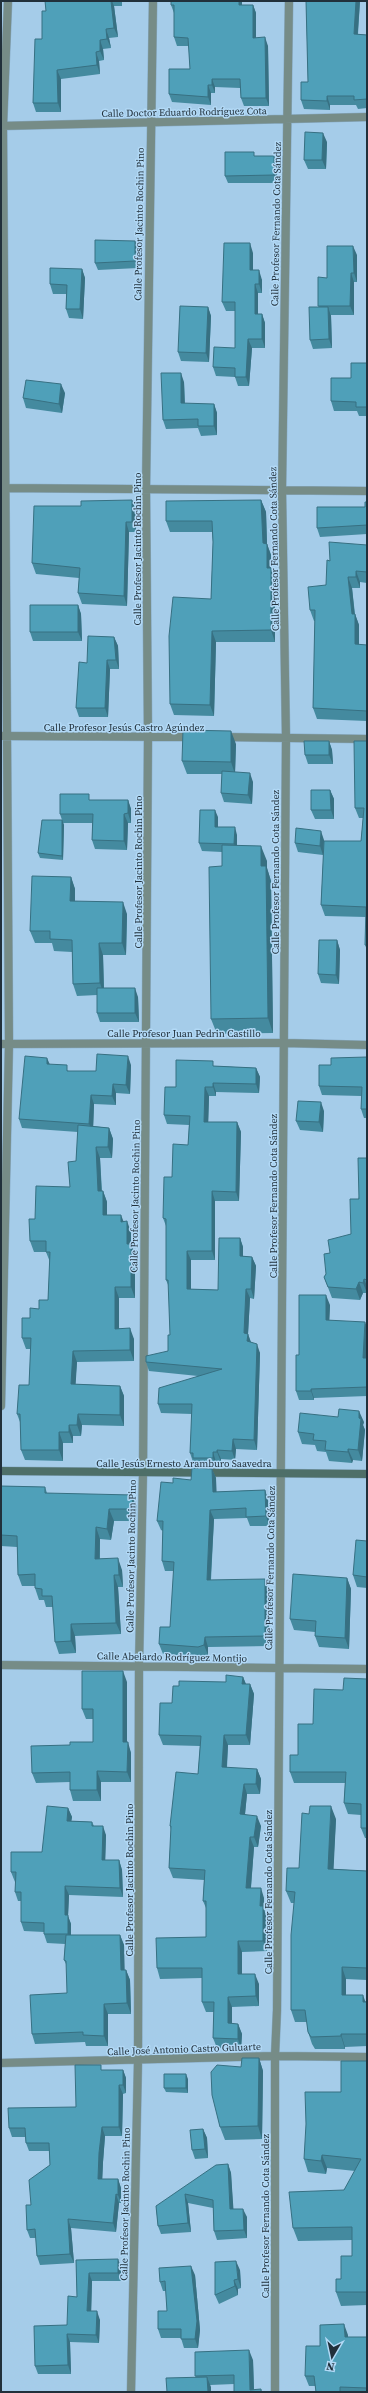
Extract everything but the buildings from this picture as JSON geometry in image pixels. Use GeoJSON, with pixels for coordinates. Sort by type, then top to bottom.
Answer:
{"type":"FeatureCollection","features":[{"type":"Feature","properties":{"kind":"street"},"geometry":{"type":"LineString","coordinates":[[1,1406],[5,1044],[2,126],[8,1]]}},
{"type":"Feature","properties":{"kind":"street","name":"Calle Profesor Jacinto Rochin Pino"},"geometry":{"type":"LineString","coordinates":[[132,2392],[138,2061],[139,1666],[143,1473],[147,1044],[148,737],[146,489],[150,123],[153,1]]}},
{"type":"Feature","properties":{"kind":"street","name":"Calle Profesor Fernando Cota Sández"},"geometry":{"type":"LineString","coordinates":[[275,2392],[275,2056],[278,2002],[286,738],[282,490],[289,1]]}},
{"type":"Feature","properties":{"kind":"street","name":"Calle Doctor Eduardo Rodríguez Cota"},"geometry":{"type":"LineString","coordinates":[[2,126],[367,117]]}},
{"type":"Feature","properties":{"kind":"street"},"geometry":{"type":"LineString","coordinates":[[4,488],[367,491]]}},
{"type":"Feature","properties":{"kind":"street","name":"Calle Profesor Jesús Castro Agúndez"},"geometry":{"type":"LineString","coordinates":[[4,736],[202,737]]}},
{"type":"Feature","properties":{"kind":"street","name":"Calle Profesor Jesús Castro Agúndez"},"geometry":{"type":"LineString","coordinates":[[217,737],[367,739]]}},
{"type":"Feature","properties":{"kind":"street","name":"Calle Profesor Juan Pedrin Castillo"},"geometry":{"type":"LineString","coordinates":[[5,1044],[284,1043],[367,1045]]}},
{"type":"Feature","properties":{"kind":"street","name":"Calle Jesús Ernesto Aramburo Saavedra"},"geometry":{"type":"LineString","coordinates":[[1,1472],[367,1474]]}},
{"type":"Feature","properties":{"kind":"street","name":"Calle Abelardo Rodríguez Montijo"},"geometry":{"type":"LineString","coordinates":[[1,1664],[367,1669]]}},
{"type":"Feature","properties":{"kind":"street","name":"Calle José Antonio Castro Guluarte"},"geometry":{"type":"LineString","coordinates":[[1,2063],[138,2061],[275,2056],[367,2057]]}}]}
